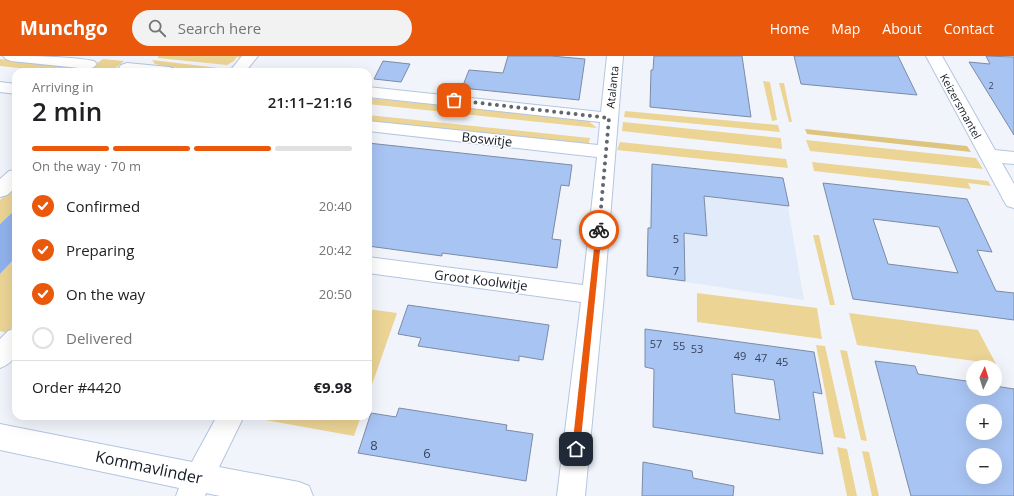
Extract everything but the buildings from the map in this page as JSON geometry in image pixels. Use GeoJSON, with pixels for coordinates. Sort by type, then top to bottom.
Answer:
{"type":"FeatureCollection","features":[{"type":"Feature","properties":{"kind":"street"},"geometry":{"type":"LineString","coordinates":[[11,56],[89,64]]}},
{"type":"Feature","properties":{"kind":"street"},"geometry":{"type":"LineString","coordinates":[[127,68],[140,56]]}},
{"type":"Feature","properties":{"kind":"street"},"geometry":{"type":"LineString","coordinates":[[240,68],[250,56]]}},
{"type":"Feature","properties":{"kind":"street","name":"Atalanta"},"geometry":{"type":"LineString","coordinates":[[570,496],[593,295],[615,56]]}},
{"type":"Feature","properties":{"kind":"street","name":"Keizersmantel"},"geometry":{"type":"LineString","coordinates":[[934,56],[988,155],[1013,197]]}},
{"type":"Feature","properties":{"kind":"street"},"geometry":{"type":"LineString","coordinates":[[0,87],[12,88]]}},
{"type":"Feature","properties":{"kind":"street"},"geometry":{"type":"LineString","coordinates":[[372,92],[609,118]]}},
{"type":"Feature","properties":{"kind":"street","name":"Boswitje"},"geometry":{"type":"LineString","coordinates":[[372,126],[606,152]]}},
{"type":"Feature","properties":{"kind":"street"},"geometry":{"type":"LineString","coordinates":[[988,155],[1014,158]]}},
{"type":"Feature","properties":{"kind":"street"},"geometry":{"type":"LineString","coordinates":[[0,190],[12,180]]}},
{"type":"Feature","properties":{"kind":"street","name":"Groot Koolwitje"},"geometry":{"type":"LineString","coordinates":[[372,266],[593,295]]}},
{"type":"Feature","properties":{"kind":"street"},"geometry":{"type":"LineString","coordinates":[[0,357],[12,343]]}},
{"type":"Feature","properties":{"kind":"street"},"geometry":{"type":"LineString","coordinates":[[195,487],[229,420]]}},
{"type":"Feature","properties":{"kind":"street","name":"Kommavlinder"},"geometry":{"type":"LineString","coordinates":[[0,437],[40,444],[195,487],[299,496]]}},
{"type":"Feature","properties":{"kind":"shaded area"},"geometry":{"type":"Polygon","coordinates":[[[158,56],[244,56],[242,58],[237,57],[234,61],[227,65],[158,58],[158,56]]]}},
{"type":"Feature","properties":{"kind":"shaded area"},"geometry":{"type":"Polygon","coordinates":[[[0,59],[68,67],[19,68],[0,66],[0,59]]]}},
{"type":"Feature","properties":{"kind":"shaded area"},"geometry":{"type":"Polygon","coordinates":[[[103,59],[124,61],[116,68],[90,68],[103,59]]]}},
{"type":"Feature","properties":{"kind":"shaded area"},"geometry":{"type":"Polygon","coordinates":[[[152,60],[219,68],[179,68],[155,64],[152,60]]]}},
{"type":"Feature","properties":{"kind":"shaded area"},"geometry":{"type":"Polygon","coordinates":[[[763,81],[770,82],[777,120],[772,121],[763,81]]]}},
{"type":"Feature","properties":{"kind":"shaded area"},"geometry":{"type":"Polygon","coordinates":[[[779,83],[784,83],[792,122],[789,122],[779,83]]]}},
{"type":"Feature","properties":{"kind":"shaded area"},"geometry":{"type":"Polygon","coordinates":[[[372,98],[587,120],[597,128],[372,104],[372,98]]]}},
{"type":"Feature","properties":{"kind":"shaded area"},"geometry":{"type":"Polygon","coordinates":[[[625,111],[778,125],[780,132],[624,117],[625,111]]]}},
{"type":"Feature","properties":{"kind":"shaded area"},"geometry":{"type":"Polygon","coordinates":[[[372,115],[590,138],[588,146],[372,122],[372,115]]]}},
{"type":"Feature","properties":{"kind":"shaded area"},"geometry":{"type":"Polygon","coordinates":[[[623,122],[781,138],[782,149],[622,131],[623,122]]]}},
{"type":"Feature","properties":{"kind":"shaded area"},"geometry":{"type":"Polygon","coordinates":[[[805,129],[967,146],[971,152],[807,134],[805,129]]]}},
{"type":"Feature","properties":{"kind":"shaded area"},"geometry":{"type":"Polygon","coordinates":[[[806,140],[976,158],[983,169],[810,151],[806,140]]]}},
{"type":"Feature","properties":{"kind":"shaded area"},"geometry":{"type":"Polygon","coordinates":[[[620,142],[786,159],[788,168],[617,150],[620,142]]]}},
{"type":"Feature","properties":{"kind":"shaded area"},"geometry":{"type":"Polygon","coordinates":[[[812,162],[988,181],[991,186],[968,183],[971,189],[814,171],[812,162]]]}},
{"type":"Feature","properties":{"kind":"shaded area"},"geometry":{"type":"Polygon","coordinates":[[[652,164],[783,178],[804,300],[647,276],[652,164]]]}},
{"type":"Feature","properties":{"kind":"shaded area"},"geometry":{"type":"Polygon","coordinates":[[[12,189],[12,213],[0,224],[0,200],[12,189]]]}},
{"type":"Feature","properties":{"kind":"shaded area"},"geometry":{"type":"Polygon","coordinates":[[[813,235],[819,235],[835,305],[830,305],[813,235]]]}},
{"type":"Feature","properties":{"kind":"shaded area"},"geometry":{"type":"Polygon","coordinates":[[[12,261],[12,327],[7,333],[0,331],[0,274],[12,261]]]}},
{"type":"Feature","properties":{"kind":"shaded area"},"geometry":{"type":"Polygon","coordinates":[[[697,293],[817,308],[822,339],[697,322],[697,293]]]}},
{"type":"Feature","properties":{"kind":"shaded area"},"geometry":{"type":"Polygon","coordinates":[[[372,310],[397,313],[372,385],[372,310]]]}},
{"type":"Feature","properties":{"kind":"shaded area"},"geometry":{"type":"Polygon","coordinates":[[[849,313],[978,330],[994,360],[967,360],[857,345],[849,313]]]}},
{"type":"Feature","properties":{"kind":"shaded area"},"geometry":{"type":"Polygon","coordinates":[[[816,345],[825,346],[846,439],[834,437],[816,345]]]}},
{"type":"Feature","properties":{"kind":"shaded area"},"geometry":{"type":"Polygon","coordinates":[[[840,350],[847,351],[867,441],[861,440],[840,350]]]}},
{"type":"Feature","properties":{"kind":"shaded area"},"geometry":{"type":"Polygon","coordinates":[[[265,420],[360,420],[354,436],[265,420]]]}},
{"type":"Feature","properties":{"kind":"shaded area"},"geometry":{"type":"Polygon","coordinates":[[[837,447],[847,449],[857,496],[847,496],[837,447]]]}},
{"type":"Feature","properties":{"kind":"shaded area"},"geometry":{"type":"Polygon","coordinates":[[[862,451],[869,452],[879,496],[872,496],[862,451]]]}},
{"type":"Feature","properties":{"kind":"water"},"geometry":{"type":"Polygon","coordinates":[[[12,213],[12,261],[0,274],[0,224],[12,213]]]}},
{"type":"Feature","properties":{"kind":"way so far"},"geometry":{"type":"LineString","coordinates":[[454,100],[609,118],[599,230]]}},
{"type":"Feature","properties":{"kind":"route"},"geometry":{"type":"LineString","coordinates":[[576,449],[599,230]]}}]}
